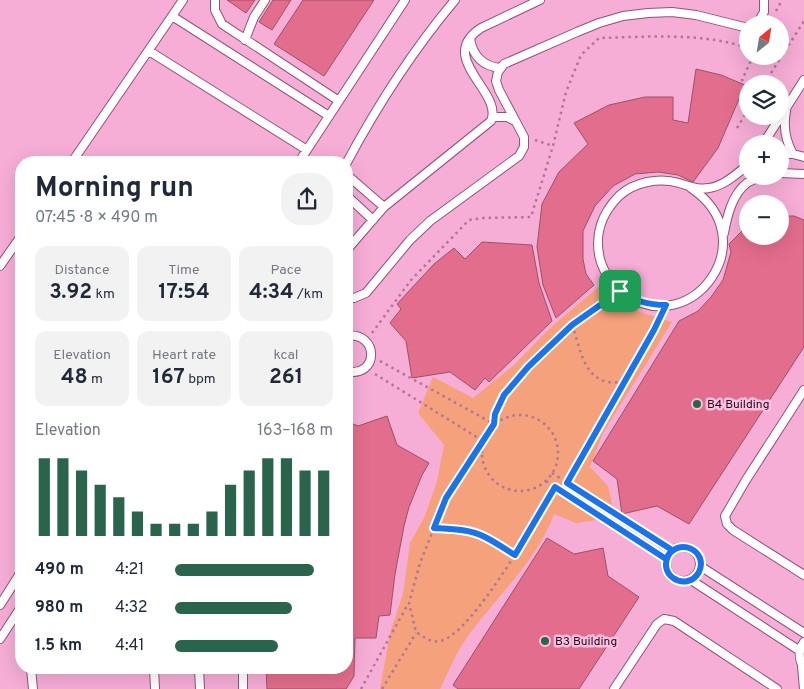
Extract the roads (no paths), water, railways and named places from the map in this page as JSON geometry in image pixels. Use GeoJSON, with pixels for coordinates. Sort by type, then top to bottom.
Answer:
{"type":"FeatureCollection","features":[{"type":"Feature","properties":{"kind":"lane"},"geometry":{"type":"LineString","coordinates":[[76,156],[183,0]]}},
{"type":"Feature","properties":{"kind":"lane"},"geometry":{"type":"LineString","coordinates":[[216,0],[215,10],[222,24],[339,101]]}},
{"type":"Feature","properties":{"kind":"lane"},"geometry":{"type":"LineString","coordinates":[[245,40],[254,17],[265,0]]}},
{"type":"Feature","properties":{"kind":"lane"},"geometry":{"type":"LineString","coordinates":[[303,156],[404,0]]}},
{"type":"Feature","properties":{"kind":"lane"},"geometry":{"type":"LineString","coordinates":[[350,156],[365,129],[415,52],[455,0]]}},
{"type":"Feature","properties":{"kind":"lane"},"geometry":{"type":"LineString","coordinates":[[353,243],[384,207],[488,124],[493,117],[492,106],[466,61],[467,46],[470,39],[481,28],[540,0]]}},
{"type":"Feature","properties":{"kind":"lane"},"geometry":{"type":"LineString","coordinates":[[762,15],[764,0]]}},
{"type":"Feature","properties":{"kind":"lane"},"geometry":{"type":"LineString","coordinates":[[353,298],[366,293],[410,240],[430,221],[516,160],[522,152],[525,142],[524,137],[497,86],[496,76],[500,68],[511,61],[577,32],[623,16],[672,12],[696,15],[739,26]]}},
{"type":"Feature","properties":{"kind":"lane"},"geometry":{"type":"LineString","coordinates":[[172,16],[329,116]]}},
{"type":"Feature","properties":{"kind":"lane"},"geometry":{"type":"LineString","coordinates":[[470,39],[471,47],[479,60],[492,67],[500,68]]}},
{"type":"Feature","properties":{"kind":"lane"},"geometry":{"type":"LineString","coordinates":[[149,51],[307,150]]}},
{"type":"Feature","properties":{"kind":"lane"},"geometry":{"type":"LineString","coordinates":[[789,102],[804,80]]}},
{"type":"Feature","properties":{"kind":"lane"},"geometry":{"type":"LineString","coordinates":[[493,117],[507,117],[515,121]]}},
{"type":"Feature","properties":{"kind":"lane"},"geometry":{"type":"LineString","coordinates":[[784,125],[785,138],[798,156],[804,149]]}},
{"type":"Feature","properties":{"kind":"lane"},"geometry":{"type":"LineString","coordinates":[[739,171],[718,186],[708,188],[691,188],[667,181],[643,183],[621,194],[612,203],[601,224],[598,248],[605,272],[620,291],[642,302],[666,305],[690,298],[709,283],[720,262],[727,217],[732,202],[745,185]]}},
{"type":"Feature","properties":{"kind":"lane"},"geometry":{"type":"LineString","coordinates":[[789,174],[804,174]]}},
{"type":"Feature","properties":{"kind":"lane"},"geometry":{"type":"LineString","coordinates":[[353,180],[384,207]]}},
{"type":"Feature","properties":{"kind":"lane"},"geometry":{"type":"LineString","coordinates":[[691,188],[701,195],[716,214],[723,238]]}},
{"type":"Feature","properties":{"kind":"lane"},"geometry":{"type":"LineString","coordinates":[[353,201],[373,220]]}},
{"type":"Feature","properties":{"kind":"lane"},"geometry":{"type":"LineString","coordinates":[[0,266],[15,245]]}},
{"type":"Feature","properties":{"kind":"lane"},"geometry":{"type":"LineString","coordinates":[[353,335],[361,337],[366,341],[371,348],[372,356],[365,368],[359,372],[353,372]]}},
{"type":"Feature","properties":{"kind":"lane"},"geometry":{"type":"LineString","coordinates":[[804,390],[725,516],[727,524],[732,530],[804,575]]}},
{"type":"Feature","properties":{"kind":"lane"},"geometry":{"type":"LineString","coordinates":[[685,546],[697,553],[700,566],[699,572],[691,580],[678,580],[672,577],[666,566],[666,559],[672,550],[685,546]]}},
{"type":"Feature","properties":{"kind":"lane"},"geometry":{"type":"LineString","coordinates":[[700,566],[804,632]]}},
{"type":"Feature","properties":{"kind":"lane"},"geometry":{"type":"LineString","coordinates":[[691,580],[800,651]]}},
{"type":"Feature","properties":{"kind":"lane"},"geometry":{"type":"LineString","coordinates":[[0,606],[15,582]]}},
{"type":"Feature","properties":{"kind":"lane"},"geometry":{"type":"LineString","coordinates":[[0,638],[15,616]]}},
{"type":"Feature","properties":{"kind":"lane"},"geometry":{"type":"LineString","coordinates":[[614,689],[657,624],[664,619],[674,621],[777,689]]}},
{"type":"Feature","properties":{"kind":"lane"},"geometry":{"type":"LineString","coordinates":[[804,642],[800,651],[804,689]]}},
{"type":"Feature","properties":{"kind":"lane"},"geometry":{"type":"LineString","coordinates":[[32,674],[33,689]]}},
{"type":"Feature","properties":{"kind":"lane"},"geometry":{"type":"LineString","coordinates":[[154,674],[155,689]]}},
{"type":"Feature","properties":{"kind":"lane"},"geometry":{"type":"LineString","coordinates":[[199,674],[200,689]]}},
{"type":"Feature","properties":{"kind":"lane"},"geometry":{"type":"LineString","coordinates":[[243,674],[243,689]]}},
{"type":"Feature","properties":{"kind":"place","name":"B4 Building"},"geometry":{"type":"Point","coordinates":[697,404]}},
{"type":"Feature","properties":{"kind":"place","name":"B3 Building"},"geometry":{"type":"Point","coordinates":[545,641]}}]}
